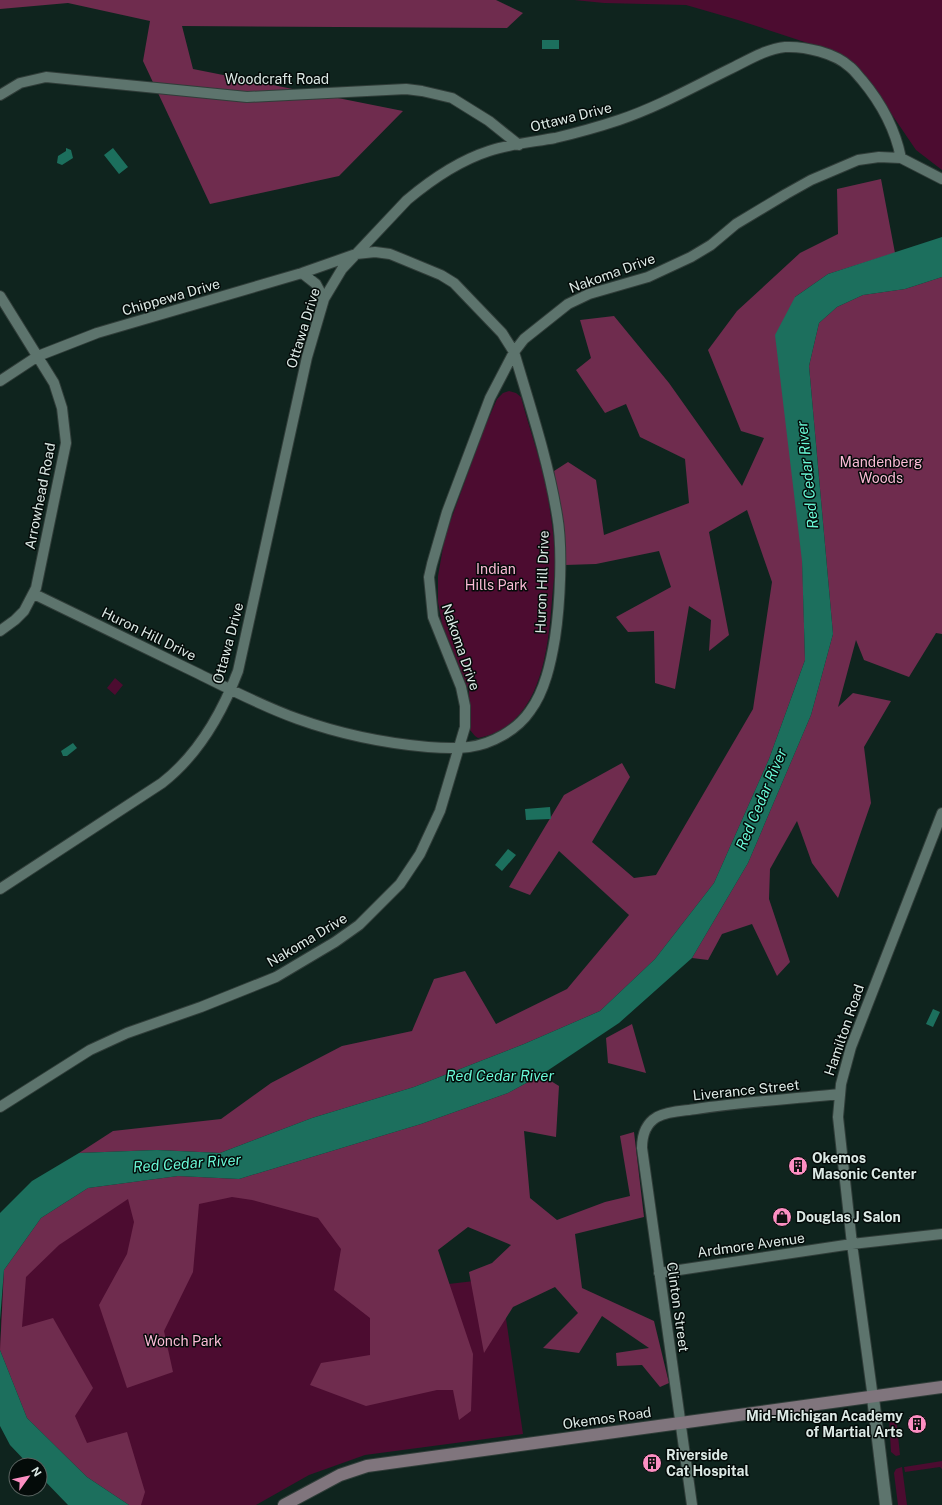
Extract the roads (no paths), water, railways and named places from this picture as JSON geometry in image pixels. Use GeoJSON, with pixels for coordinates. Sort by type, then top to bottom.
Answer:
{"type":"FeatureCollection","features":[{"type":"Feature","properties":{"kind":"main road","name":"Okemos Road"},"geometry":{"type":"LineString","coordinates":[[284,1505],[340,1475],[368,1466],[873,1398],[942,1387]]}},
{"type":"Feature","properties":{"kind":"street","name":"Ottawa Drive"},"geometry":{"type":"LineString","coordinates":[[0,889],[169,778],[203,738],[231,689],[243,649],[307,357],[324,299],[335,278],[407,200],[431,181],[468,159],[491,151],[557,137],[620,120],[656,105],[777,48],[792,47],[819,52],[830,55],[850,66],[874,94],[885,112],[895,134],[902,158]]}},
{"type":"Feature","properties":{"kind":"street","name":"Woodcraft Road"},"geometry":{"type":"LineString","coordinates":[[0,95],[20,83],[46,77],[247,97],[300,96],[406,89],[452,98],[488,121],[519,145]]}},
{"type":"Feature","properties":{"kind":"street","name":"Nakoma Drive"},"geometry":{"type":"LineString","coordinates":[[0,1107],[90,1050],[127,1033],[201,1007],[276,977],[335,942],[359,925],[400,884],[420,854],[440,811],[465,726],[464,696],[433,617],[429,577],[440,531],[473,441],[498,379],[514,352],[524,339],[568,304],[589,294],[648,277],[691,257],[710,245],[736,224],[811,180],[858,160],[879,157],[902,158],[942,179]]}},
{"type":"Feature","properties":{"kind":"street","name":"Huron Hill Drive"},"geometry":{"type":"LineString","coordinates":[[34,594],[231,689],[297,719],[343,733],[396,743],[459,748],[478,745],[504,735],[517,726],[530,712],[540,695],[546,676],[557,626],[559,553],[558,518],[541,444],[514,352],[502,333],[461,289],[448,279],[390,254],[375,252],[356,254]]}},
{"type":"Feature","properties":{"kind":"street","name":"Chippewa Drive"},"geometry":{"type":"LineString","coordinates":[[0,381],[38,356],[97,333],[302,273],[356,254]]}},
{"type":"Feature","properties":{"kind":"street"},"geometry":{"type":"LineString","coordinates":[[302,273],[316,284],[324,299]]}},
{"type":"Feature","properties":{"kind":"street","name":"Arrowhead Road"},"geometry":{"type":"LineString","coordinates":[[0,296],[47,370],[59,397],[64,420],[66,443],[34,594],[24,611],[0,631]]}},
{"type":"Feature","properties":{"kind":"street","name":"Hamilton Road"},"geometry":{"type":"LineString","coordinates":[[886,1505],[852,1244],[840,1139],[839,1094],[843,1072],[851,1047],[942,814]]}},
{"type":"Feature","properties":{"kind":"street","name":"Liverance Street"},"geometry":{"type":"LineString","coordinates":[[656,1117],[712,1107],[839,1094]]}},
{"type":"Feature","properties":{"kind":"street","name":"Clinton Street"},"geometry":{"type":"LineString","coordinates":[[656,1117],[645,1130],[642,1148],[692,1505]]}},
{"type":"Feature","properties":{"kind":"street","name":"Ardmore Avenue"},"geometry":{"type":"LineString","coordinates":[[659,1273],[852,1244],[942,1234]]}},
{"type":"Feature","properties":{"kind":"water"},"geometry":{"type":"Polygon","coordinates":[[[542,40],[559,40],[559,49],[542,49],[542,40]]]}},
{"type":"Feature","properties":{"kind":"water"},"geometry":{"type":"Polygon","coordinates":[[[66,148],[71,150],[73,158],[62,165],[57,163],[58,156],[66,151],[66,148]]]}},
{"type":"Feature","properties":{"kind":"water"},"geometry":{"type":"Polygon","coordinates":[[[113,148],[128,167],[119,174],[104,155],[113,148]]]}},
{"type":"Feature","properties":{"kind":"water","name":"Red Cedar River"},"geometry":{"type":"Polygon","coordinates":[[[942,237],[942,277],[905,289],[863,295],[837,307],[819,323],[809,366],[833,634],[811,715],[748,863],[692,958],[619,1023],[541,1075],[508,1093],[421,1124],[239,1179],[178,1176],[88,1188],[41,1218],[4,1270],[0,1320],[0,1213],[32,1181],[79,1153],[157,1150],[220,1153],[312,1118],[414,1087],[524,1044],[600,1011],[655,959],[714,883],[769,759],[805,660],[802,561],[775,335],[795,297],[828,274],[942,237]]]}},
{"type":"Feature","properties":{"kind":"water"},"geometry":{"type":"Polygon","coordinates":[[[73,743],[77,748],[67,756],[63,756],[61,751],[73,743]]]}},
{"type":"Feature","properties":{"kind":"water"},"geometry":{"type":"Polygon","coordinates":[[[550,807],[551,819],[526,820],[525,809],[550,807]]]}},
{"type":"Feature","properties":{"kind":"water"},"geometry":{"type":"Polygon","coordinates":[[[508,849],[516,855],[502,871],[495,865],[508,849]]]}},
{"type":"Feature","properties":{"kind":"water"},"geometry":{"type":"Polygon","coordinates":[[[933,1009],[940,1012],[933,1027],[926,1024],[933,1009]]]}},
{"type":"Feature","properties":{"kind":"water"},"geometry":{"type":"Polygon","coordinates":[[[0,1350],[27,1418],[87,1477],[129,1505],[68,1505],[48,1484],[48,1457],[21,1457],[10,1445],[0,1426],[0,1350]]]}},
{"type":"Feature","properties":{"kind":"place","name":"Okemos Masonic Center"},"geometry":{"type":"Point","coordinates":[798,1166]}},
{"type":"Feature","properties":{"kind":"place","name":"Douglas J Salon"},"geometry":{"type":"Point","coordinates":[782,1217]}},
{"type":"Feature","properties":{"kind":"place","name":"Mid-Michigan Academy of Martial Arts"},"geometry":{"type":"Point","coordinates":[917,1424]}},
{"type":"Feature","properties":{"kind":"place","name":"Riverside Cat Hospital"},"geometry":{"type":"Point","coordinates":[652,1463]}},
{"type":"Feature","properties":{"kind":"park label","name":"Mandenberg Woods"},"geometry":{"type":"Point","coordinates":[881,470]}},
{"type":"Feature","properties":{"kind":"park label","name":"Indian Hills Park"},"geometry":{"type":"Point","coordinates":[496,578]}},
{"type":"Feature","properties":{"kind":"park label","name":"Wonch Park"},"geometry":{"type":"Point","coordinates":[183,1341]}}]}
